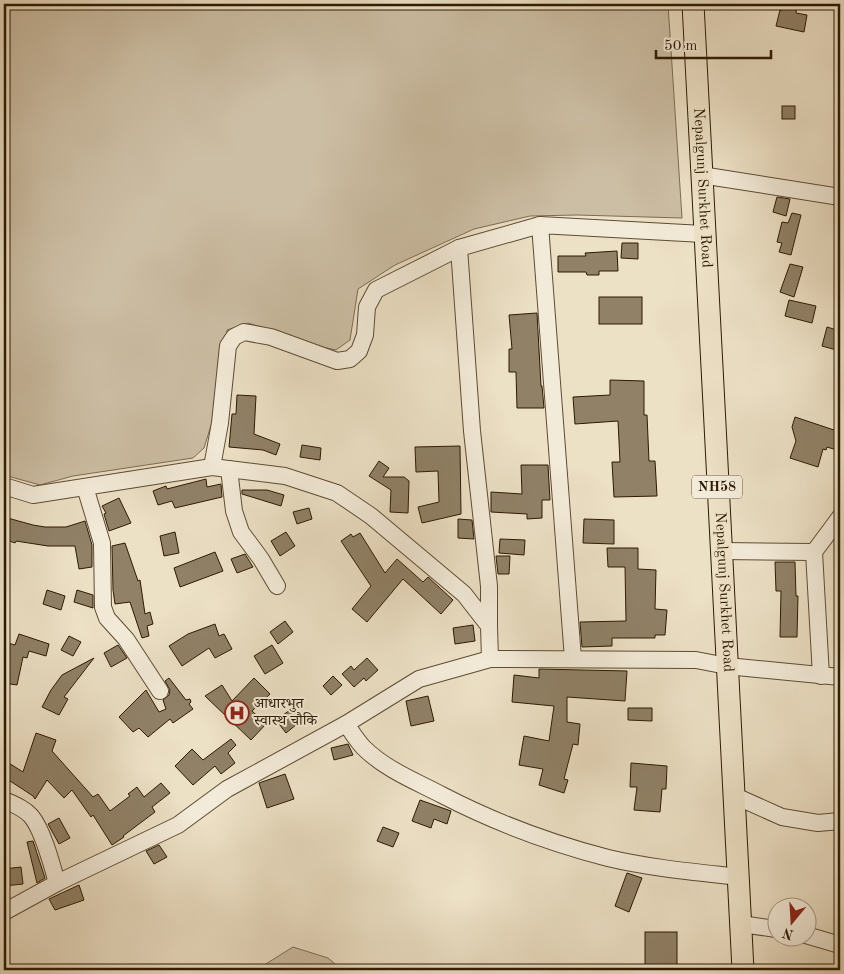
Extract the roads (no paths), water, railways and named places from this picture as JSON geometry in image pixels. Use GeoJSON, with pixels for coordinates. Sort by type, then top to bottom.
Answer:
{"type":"FeatureCollection","features":[{"type":"Feature","properties":{"kind":"main road","name":"Nepalgunj Surkhet Road"},"geometry":{"type":"LineString","coordinates":[[692,4],[743,970]]}},
{"type":"Feature","properties":{"kind":"street"},"geometry":{"type":"LineString","coordinates":[[701,175],[840,197]]}},
{"type":"Feature","properties":{"kind":"street"},"geometry":{"type":"LineString","coordinates":[[540,225],[573,659]]}},
{"type":"Feature","properties":{"kind":"street"},"geometry":{"type":"LineString","coordinates":[[212,467],[220,423],[228,346],[234,337],[244,332],[271,337],[337,361],[350,359],[359,351],[365,336],[367,307],[376,290],[459,248],[540,225],[703,234]]}},
{"type":"Feature","properties":{"kind":"street"},"geometry":{"type":"LineString","coordinates":[[459,248],[472,431],[489,586],[490,659]]}},
{"type":"Feature","properties":{"kind":"street"},"geometry":{"type":"LineString","coordinates":[[4,486],[33,495],[212,467],[285,476],[336,493],[371,516],[464,594],[489,626]]}},
{"type":"Feature","properties":{"kind":"street"},"geometry":{"type":"LineString","coordinates":[[229,469],[234,511],[241,532],[261,558],[276,586]]}},
{"type":"Feature","properties":{"kind":"street"},"geometry":{"type":"LineString","coordinates":[[85,487],[102,543],[103,607],[107,618],[126,639],[160,691]]}},
{"type":"Feature","properties":{"kind":"street"},"geometry":{"type":"LineString","coordinates":[[821,676],[814,552],[840,517]]}},
{"type":"Feature","properties":{"kind":"street"},"geometry":{"type":"LineString","coordinates":[[721,551],[814,552]]}},
{"type":"Feature","properties":{"kind":"street"},"geometry":{"type":"LineString","coordinates":[[4,912],[57,883],[178,825],[227,789],[346,724],[419,679],[490,659],[696,660],[727,666],[840,677]]}},
{"type":"Feature","properties":{"kind":"street"},"geometry":{"type":"LineString","coordinates":[[346,724],[364,748],[390,768],[507,826],[609,858],[677,870],[739,877]]}},
{"type":"Feature","properties":{"kind":"street"},"geometry":{"type":"LineString","coordinates":[[735,796],[782,817],[818,823],[840,820]]}},
{"type":"Feature","properties":{"kind":"street"},"geometry":{"type":"LineString","coordinates":[[4,800],[24,809],[32,817],[47,849],[57,883]]}},
{"type":"Feature","properties":{"kind":"street"},"geometry":{"type":"LineString","coordinates":[[741,924],[766,928]]}},
{"type":"Feature","properties":{"kind":"street"},"geometry":{"type":"LineString","coordinates":[[816,939],[840,945]]}},
{"type":"Feature","properties":{"kind":"place","name":"आधारभुत स्वास्थ चौकि"},"geometry":{"type":"Point","coordinates":[237,713]}}]}
